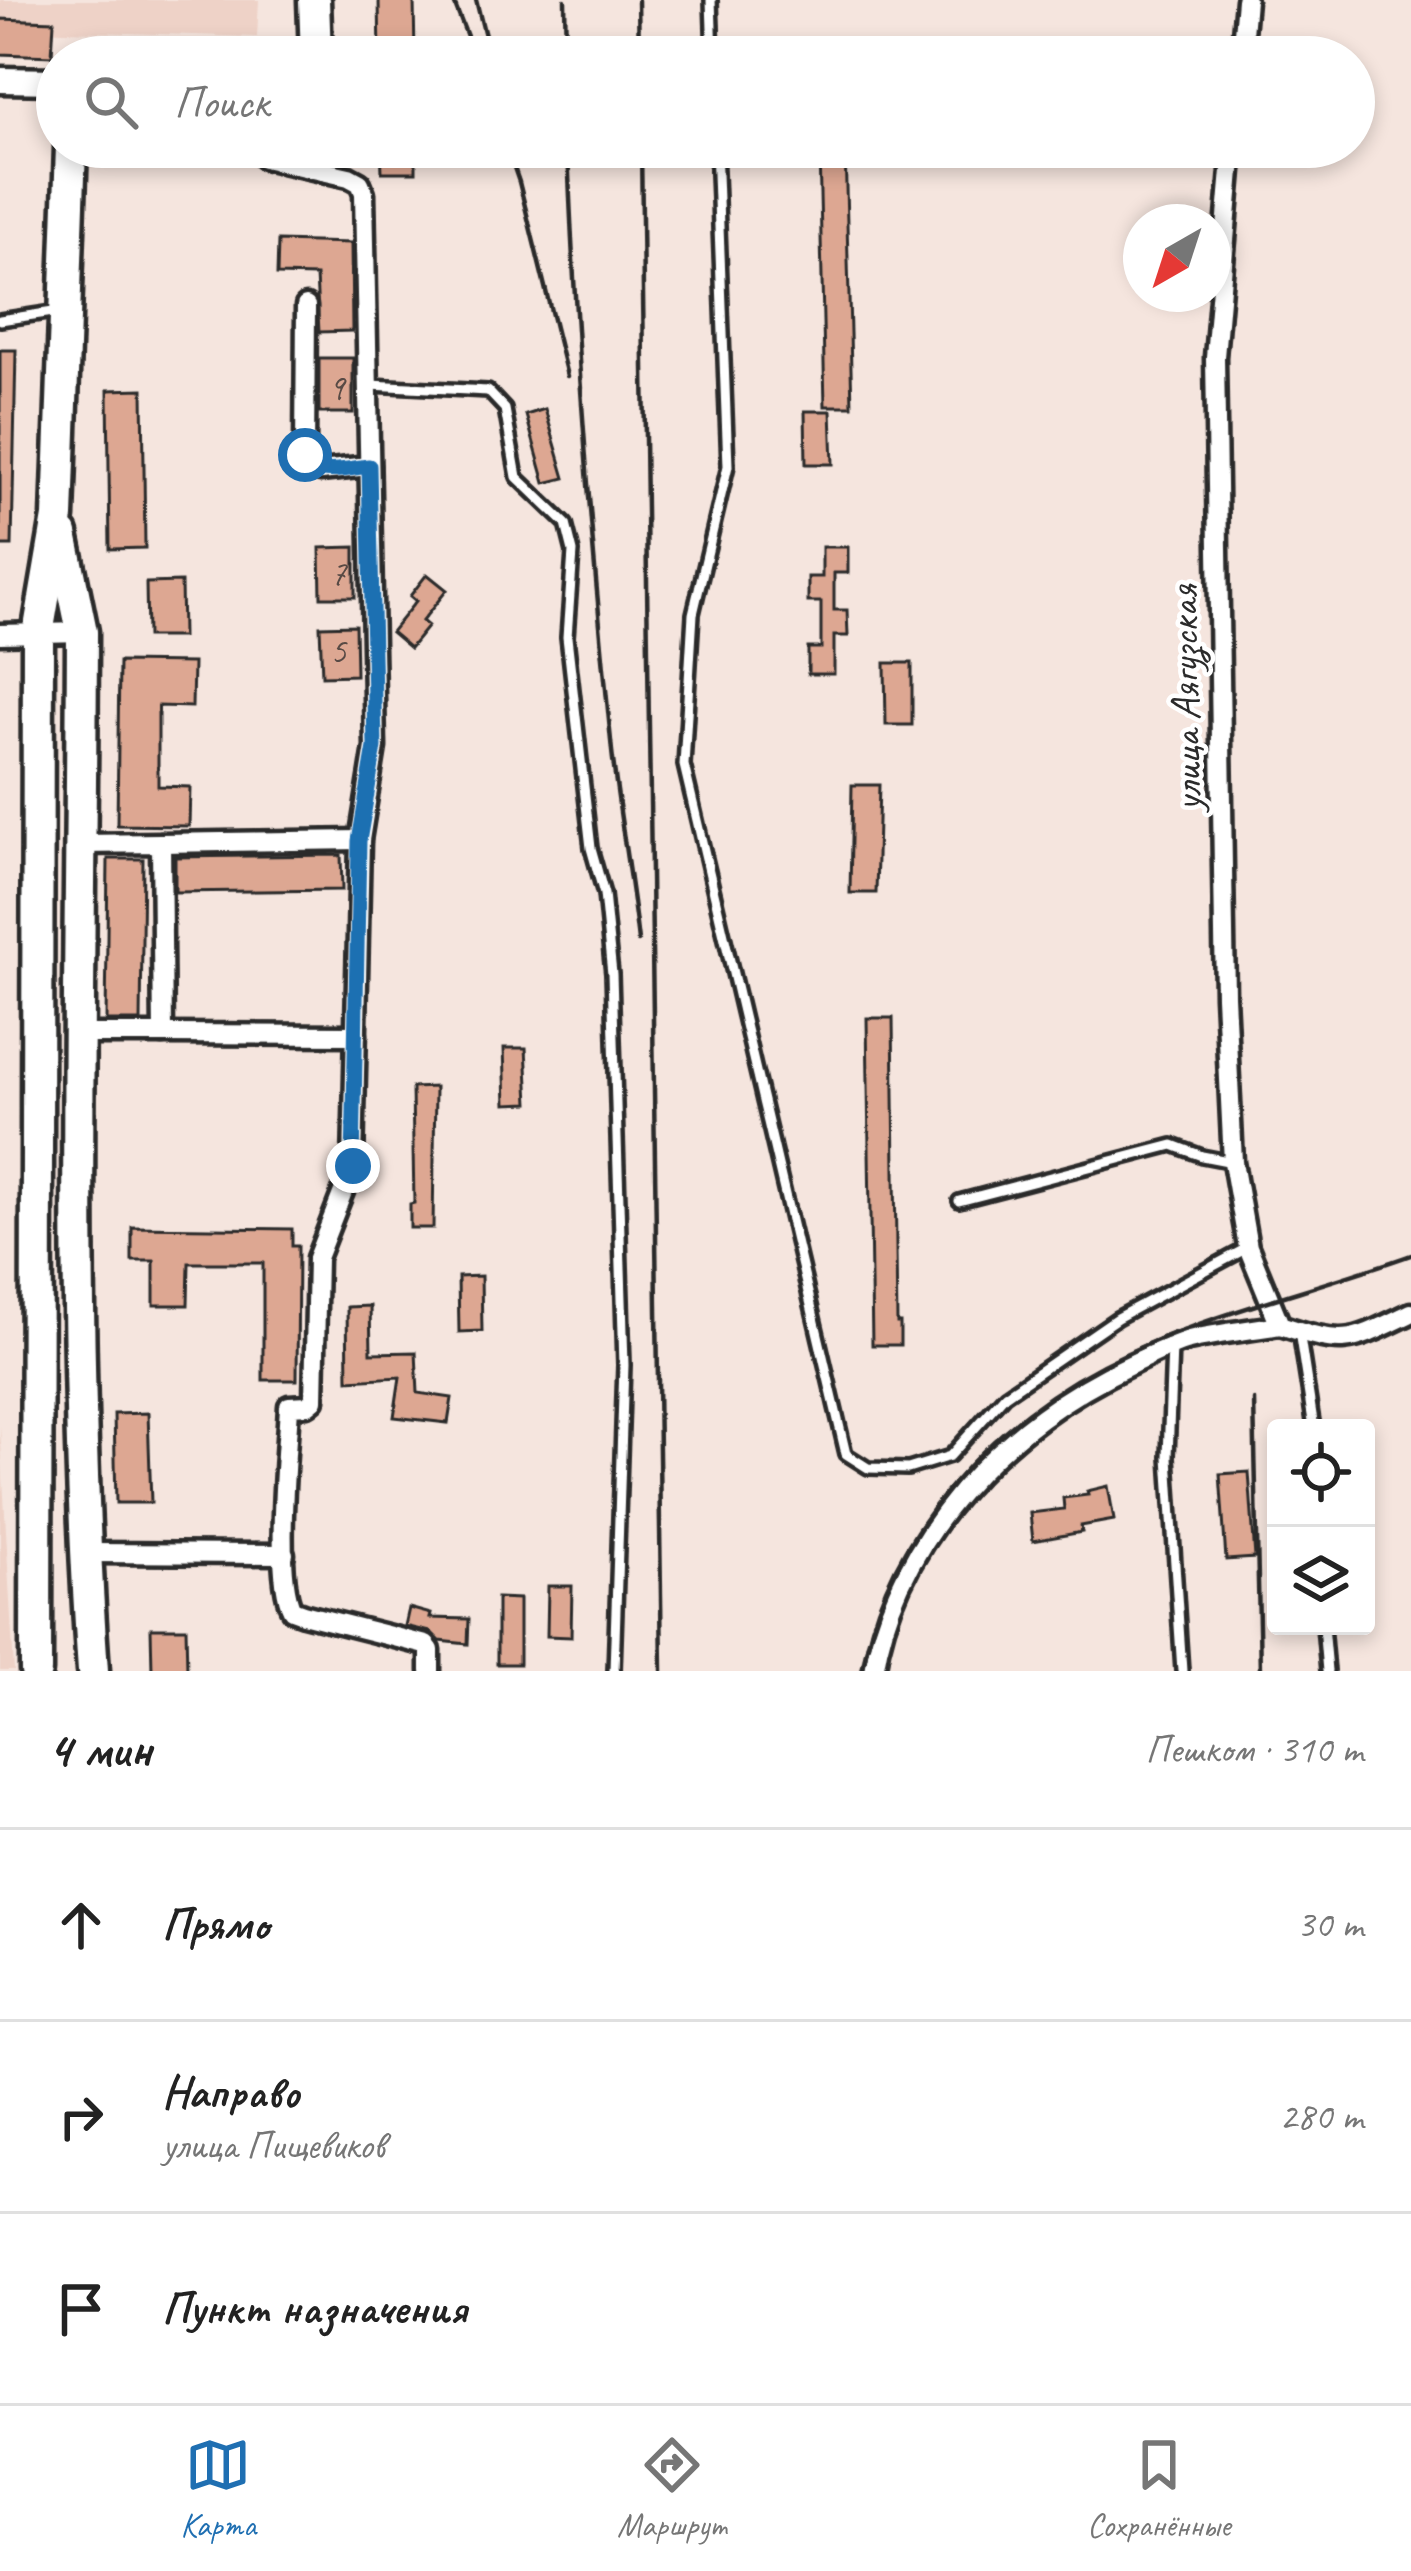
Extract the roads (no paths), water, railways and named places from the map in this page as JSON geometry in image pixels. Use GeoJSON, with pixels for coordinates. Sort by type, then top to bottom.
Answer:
{"type":"FeatureCollection","features":[{"type":"Feature","properties":{"kind":"highway"},"geometry":{"type":"LineString","coordinates":[[314,0],[315,36]]}},
{"type":"Feature","properties":{"kind":"highway"},"geometry":{"type":"LineString","coordinates":[[36,1671],[38,634],[58,517],[70,168]]}},
{"type":"Feature","properties":{"kind":"highway"},"geometry":{"type":"LineString","coordinates":[[58,517],[82,632],[79,1329],[93,1671]]}},
{"type":"Feature","properties":{"kind":"main road"},"geometry":{"type":"LineString","coordinates":[[0,80],[36,81]]}},
{"type":"Feature","properties":{"kind":"street"},"geometry":{"type":"LineString","coordinates":[[1243,36],[1246,0]]}},
{"type":"Feature","properties":{"kind":"street"},"geometry":{"type":"LineString","coordinates":[[309,168],[349,177],[360,183],[364,193],[375,747],[359,841],[353,1166],[316,1258],[314,1400],[308,1406],[289,1406],[287,1600],[292,1610],[426,1645],[430,1671]]}},
{"type":"Feature","properties":{"kind":"street","name":"улица Аягузская"},"geometry":{"type":"LineString","coordinates":[[1231,168],[1215,357],[1225,972],[1233,1162],[1248,1247],[1290,1328]]}},
{"type":"Feature","properties":{"kind":"street"},"geometry":{"type":"LineString","coordinates":[[306,305],[308,465],[320,471],[369,466]]}},
{"type":"Feature","properties":{"kind":"street"},"geometry":{"type":"LineString","coordinates":[[0,634],[82,632]]}},
{"type":"Feature","properties":{"kind":"street"},"geometry":{"type":"LineString","coordinates":[[81,844],[359,841]]}},
{"type":"Feature","properties":{"kind":"street"},"geometry":{"type":"LineString","coordinates":[[161,843],[163,1034]]}},
{"type":"Feature","properties":{"kind":"street"},"geometry":{"type":"LineString","coordinates":[[81,1034],[356,1035]]}},
{"type":"Feature","properties":{"kind":"street"},"geometry":{"type":"LineString","coordinates":[[874,1671],[879,1637],[895,1593],[941,1519],[987,1462],[1090,1384],[1186,1340],[1290,1328],[1325,1340],[1357,1340],[1411,1313]]}},
{"type":"Feature","properties":{"kind":"street"},"geometry":{"type":"LineString","coordinates":[[85,1553],[284,1554]]}},
{"type":"Feature","properties":{"kind":"lane"},"geometry":{"type":"LineString","coordinates":[[711,0],[712,36]]}},
{"type":"Feature","properties":{"kind":"lane"},"geometry":{"type":"LineString","coordinates":[[717,168],[728,466],[693,614],[683,765],[846,1454],[868,1468],[888,1469],[908,1469],[950,1456],[1006,1395],[1117,1318],[1248,1247]]}},
{"type":"Feature","properties":{"kind":"lane"},"geometry":{"type":"LineString","coordinates":[[0,320],[66,310]]}},
{"type":"Feature","properties":{"kind":"lane"},"geometry":{"type":"LineString","coordinates":[[370,385],[488,391],[505,410],[517,477],[566,524],[573,552],[567,637],[591,848],[604,894],[613,998],[624,1365],[614,1671]]}},
{"type":"Feature","properties":{"kind":"lane"},"geometry":{"type":"LineString","coordinates":[[959,1201],[1173,1144],[1233,1162]]}},
{"type":"Feature","properties":{"kind":"lane"},"geometry":{"type":"LineString","coordinates":[[1290,1328],[1312,1419]]}},
{"type":"Feature","properties":{"kind":"lane"},"geometry":{"type":"LineString","coordinates":[[1172,1346],[1168,1457],[1182,1671]]}},
{"type":"Feature","properties":{"kind":"lane"},"geometry":{"type":"LineString","coordinates":[[1324,1635],[1328,1671]]}},
{"type":"Feature","properties":{"kind":"railway"},"geometry":{"type":"LineString","coordinates":[[453,0],[467,36]]}},
{"type":"Feature","properties":{"kind":"railway"},"geometry":{"type":"LineString","coordinates":[[476,0],[485,36]]}},
{"type":"Feature","properties":{"kind":"railway"},"geometry":{"type":"LineString","coordinates":[[565,0],[566,36]]}},
{"type":"Feature","properties":{"kind":"railway"},"geometry":{"type":"LineString","coordinates":[[638,0],[639,36]]}},
{"type":"Feature","properties":{"kind":"railway"},"geometry":{"type":"LineString","coordinates":[[514,168],[567,376]]}},
{"type":"Feature","properties":{"kind":"railway"},"geometry":{"type":"LineString","coordinates":[[569,168],[598,600],[612,751],[638,941]]}},
{"type":"Feature","properties":{"kind":"railway"},"geometry":{"type":"LineString","coordinates":[[641,168],[662,1671]]}},
{"type":"Feature","properties":{"kind":"railway"},"geometry":{"type":"LineString","coordinates":[[862,1671],[880,1605],[923,1525],[985,1450],[1037,1405],[1093,1370],[1152,1342],[1411,1255]]}},
{"type":"Feature","properties":{"kind":"railway"},"geometry":{"type":"LineString","coordinates":[[1254,1400],[1260,1671]]}}]}
